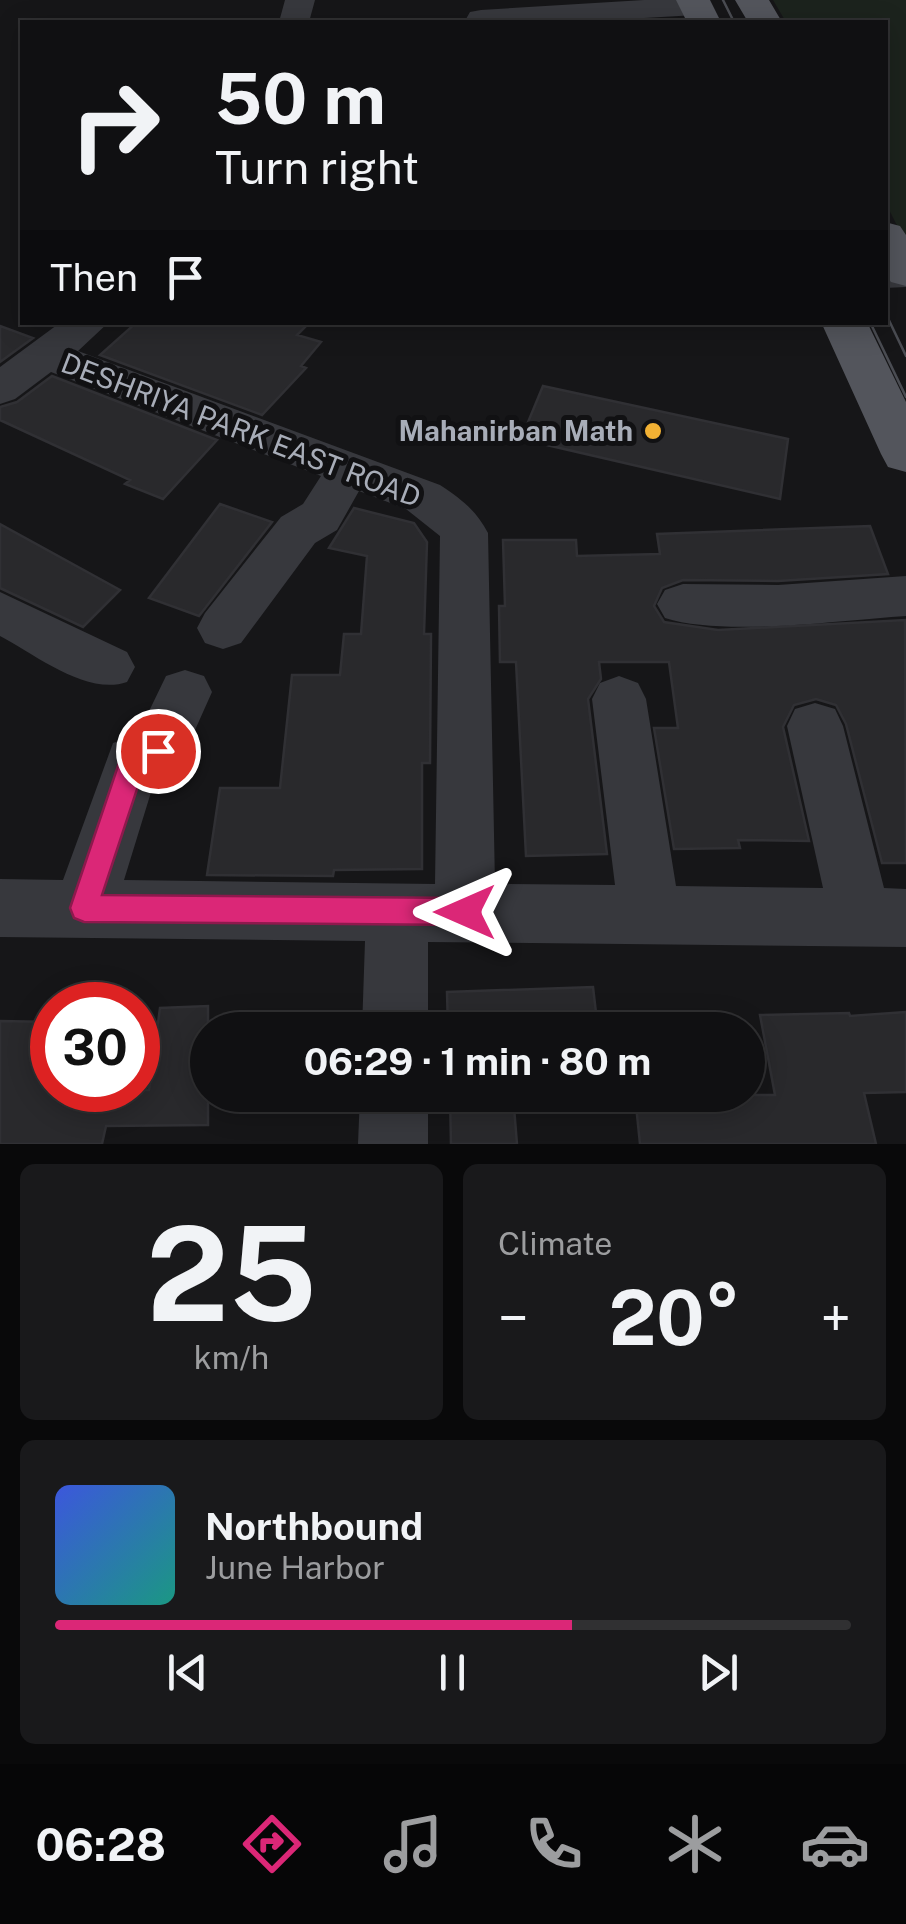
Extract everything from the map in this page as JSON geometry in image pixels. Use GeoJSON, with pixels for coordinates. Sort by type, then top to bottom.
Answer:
{"type":"FeatureCollection","features":[{"type":"Feature","properties":{"kind":"main road"},"geometry":{"type":"LineString","coordinates":[[888,241],[906,274]]}},
{"type":"Feature","properties":{"kind":"main road"},"geometry":{"type":"LineString","coordinates":[[845,325],[906,454]]}},
{"type":"Feature","properties":{"kind":"street"},"geometry":{"type":"LineString","coordinates":[[481,20],[698,10]]}},
{"type":"Feature","properties":{"kind":"street"},"geometry":{"type":"LineString","coordinates":[[0,389],[85,325]]}},
{"type":"Feature","properties":{"kind":"street","name":"DESHRIYA PARK EAST ROAD"},"geometry":{"type":"LineString","coordinates":[[48,355],[424,497],[451,516],[464,534],[465,912]]}},
{"type":"Feature","properties":{"kind":"street"},"geometry":{"type":"LineString","coordinates":[[223,628],[298,530],[320,517],[349,469]]}},
{"type":"Feature","properties":{"kind":"street"},"geometry":{"type":"LineString","coordinates":[[683,604],[778,605],[906,596]]}},
{"type":"Feature","properties":{"kind":"street"},"geometry":{"type":"LineString","coordinates":[[0,612],[108,667]]}},
{"type":"Feature","properties":{"kind":"street"},"geometry":{"type":"LineString","coordinates":[[84,908],[133,760],[158,751],[185,692]]}},
{"type":"Feature","properties":{"kind":"street"},"geometry":{"type":"LineString","coordinates":[[620,699],[649,914]]}},
{"type":"Feature","properties":{"kind":"street"},"geometry":{"type":"LineString","coordinates":[[0,908],[883,918],[815,726]]}},
{"type":"Feature","properties":{"kind":"street"},"geometry":{"type":"LineString","coordinates":[[395,1012],[396,911]]}},
{"type":"Feature","properties":{"kind":"street"},"geometry":{"type":"LineString","coordinates":[[393,1144],[394,1112]]}},
{"type":"Feature","properties":{"kind":"shaded area"},"geometry":{"type":"Polygon","coordinates":[[[773,0],[906,0],[906,243],[888,208],[888,20],[785,20],[773,0]]]}},
{"type":"Feature","properties":{"kind":"building"},"geometry":{"type":"Polygon","coordinates":[[[134,325],[307,325],[297,335],[321,342],[301,366],[306,368],[262,415],[100,355],[134,325]]]}},
{"type":"Feature","properties":{"kind":"building"},"geometry":{"type":"Polygon","coordinates":[[[0,326],[33,338],[0,362],[0,326]]]}},
{"type":"Feature","properties":{"kind":"building"},"geometry":{"type":"Polygon","coordinates":[[[52,376],[217,440],[163,499],[125,484],[130,480],[0,420],[0,407],[17,402],[52,376]]]}},
{"type":"Feature","properties":{"kind":"building"},"geometry":{"type":"Polygon","coordinates":[[[543,386],[788,439],[780,499],[521,439],[543,386]]]}},
{"type":"Feature","properties":{"kind":"building"},"geometry":{"type":"Polygon","coordinates":[[[220,504],[272,522],[199,616],[149,598],[220,504]]]}},
{"type":"Feature","properties":{"kind":"building"},"geometry":{"type":"Polygon","coordinates":[[[354,508],[414,523],[427,542],[424,634],[431,634],[430,763],[422,763],[422,869],[334,870],[333,876],[207,875],[220,788],[280,788],[292,675],[340,675],[344,634],[361,634],[367,556],[329,548],[354,508]]]}},
{"type":"Feature","properties":{"kind":"building"},"geometry":{"type":"Polygon","coordinates":[[[0,524],[120,590],[83,627],[0,588],[0,524]]]}},
{"type":"Feature","properties":{"kind":"building"},"geometry":{"type":"Polygon","coordinates":[[[870,526],[888,574],[778,581],[683,580],[662,588],[654,606],[664,622],[718,630],[905,620],[906,863],[882,863],[846,724],[836,705],[816,699],[794,705],[783,727],[809,841],[738,840],[740,848],[674,849],[654,728],[678,728],[669,662],[599,662],[601,679],[588,699],[607,854],[526,856],[516,662],[500,662],[499,606],[505,606],[503,540],[576,540],[577,556],[660,554],[657,534],[870,526]]]}},
{"type":"Feature","properties":{"kind":"building"},"geometry":{"type":"Polygon","coordinates":[[[593,987],[596,1012],[448,1012],[447,992],[593,987]]]}},
{"type":"Feature","properties":{"kind":"building"},"geometry":{"type":"Polygon","coordinates":[[[208,1006],[208,1012],[190,1012],[190,1112],[208,1112],[208,1125],[106,1126],[102,1144],[0,1144],[0,1021],[30,1022],[30,1112],[160,1112],[160,1008],[208,1006]]]}},
{"type":"Feature","properties":{"kind":"building"},"geometry":{"type":"Polygon","coordinates":[[[906,1012],[906,1092],[864,1093],[876,1144],[640,1144],[637,1112],[765,1112],[765,1095],[775,1095],[765,1042],[765,1015],[906,1012]]]}},
{"type":"Feature","properties":{"kind":"building"},"geometry":{"type":"Polygon","coordinates":[[[450,1112],[514,1112],[517,1144],[451,1144],[450,1112]]]}},
{"type":"Feature","properties":{"kind":"tram line"},"geometry":{"type":"LineString","coordinates":[[723,0],[733,20]]}},
{"type":"Feature","properties":{"kind":"tram line"},"geometry":{"type":"LineString","coordinates":[[888,318],[906,356]]}},
{"type":"Feature","properties":{"kind":"tram line"},"geometry":{"type":"LineString","coordinates":[[871,325],[906,397]]}},
{"type":"Feature","properties":{"kind":"place","name":"Mahanirban Math"},"geometry":{"type":"Point","coordinates":[653,431]}},
{"type":"Feature","properties":{"kind":"route"},"geometry":{"type":"LineString","coordinates":[[158,751],[133,760],[84,908],[465,912]]}}]}
